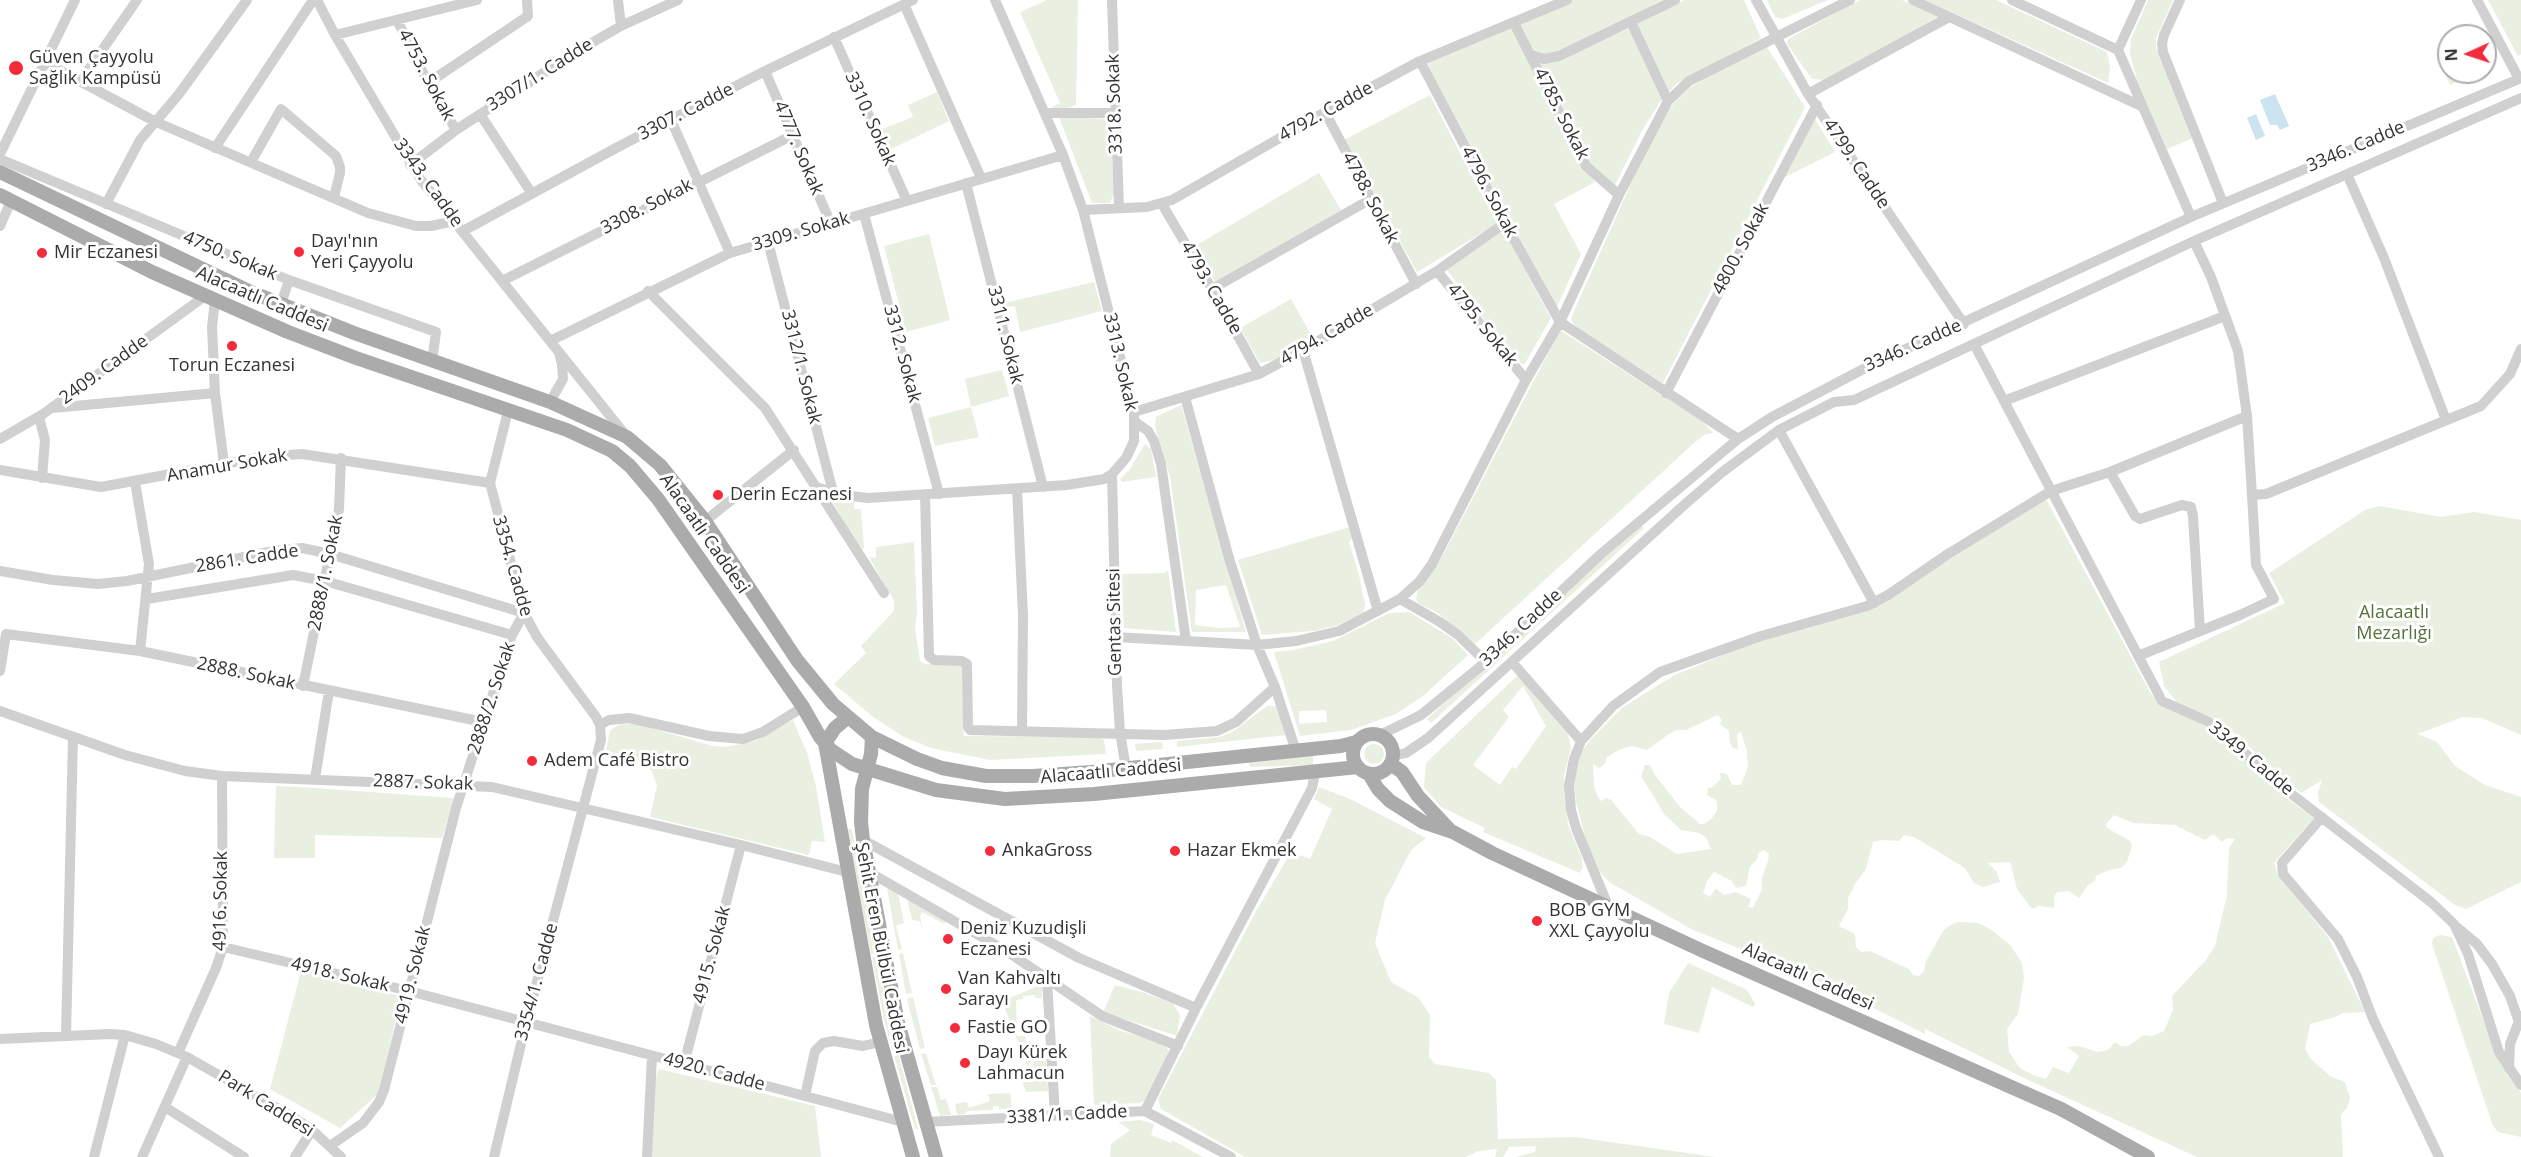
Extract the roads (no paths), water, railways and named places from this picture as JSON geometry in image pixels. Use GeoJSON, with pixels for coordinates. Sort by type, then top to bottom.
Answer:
{"type":"FeatureCollection","features":[{"type":"Feature","properties":{"kind":"main road","name":"Alacaatlı Caddesi"},"geometry":{"type":"LineString","coordinates":[[0,172],[281,304],[432,361],[550,402],[627,437],[660,465],[705,521],[797,660],[821,692],[847,718],[872,737],[942,768],[986,776],[1033,776],[1126,769],[1296,751],[1356,742]]}},
{"type":"Feature","properties":{"kind":"main road","name":"Alacaatlı Caddesi"},"geometry":{"type":"LineString","coordinates":[[6,198],[210,298],[348,355],[590,439],[612,451],[630,466],[662,504],[803,707],[825,743],[842,759],[866,769],[936,790],[1005,799],[1094,794],[1256,776],[1364,771],[1378,789],[1405,812],[1453,832],[1608,906],[2061,1109],[2148,1157]]}},
{"type":"Feature","properties":{"kind":"main road"},"geometry":{"type":"LineString","coordinates":[[825,743],[834,728],[847,718]]}},
{"type":"Feature","properties":{"kind":"main road"},"geometry":{"type":"LineString","coordinates":[[1366,735],[1380,735],[1391,745],[1392,760],[1380,773],[1364,771],[1353,755],[1356,742],[1366,735]]}},
{"type":"Feature","properties":{"kind":"main road","name":"Şehit Eren Bülbül Caddesi"},"geometry":{"type":"LineString","coordinates":[[872,737],[861,807],[863,840],[898,1023],[936,1157]]}},
{"type":"Feature","properties":{"kind":"main road","name":"Şehit Eren Bülbül Caddesi"},"geometry":{"type":"LineString","coordinates":[[825,743],[880,1042],[913,1157]]}},
{"type":"Feature","properties":{"kind":"main road","name":"Alacaatlı Caddesi"},"geometry":{"type":"LineString","coordinates":[[1392,760],[1424,802],[1453,832]]}},
{"type":"Feature","properties":{"kind":"street"},"geometry":{"type":"LineString","coordinates":[[0,154],[4,137],[75,0]]}},
{"type":"Feature","properties":{"kind":"street"},"geometry":{"type":"LineString","coordinates":[[80,82],[137,0]]}},
{"type":"Feature","properties":{"kind":"street"},"geometry":{"type":"LineString","coordinates":[[106,204],[140,140],[221,38],[247,0]]}},
{"type":"Feature","properties":{"kind":"street"},"geometry":{"type":"LineString","coordinates":[[215,148],[313,0]]}},
{"type":"Feature","properties":{"kind":"street","name":"3343. Cadde"},"geometry":{"type":"LineString","coordinates":[[317,0],[410,165],[627,437]]}},
{"type":"Feature","properties":{"kind":"street"},"geometry":{"type":"LineString","coordinates":[[335,35],[477,0]]}},
{"type":"Feature","properties":{"kind":"street"},"geometry":{"type":"LineString","coordinates":[[428,83],[528,16],[527,0]]}},
{"type":"Feature","properties":{"kind":"street"},"geometry":{"type":"LineString","coordinates":[[618,0],[621,26]]}},
{"type":"Feature","properties":{"kind":"street","name":"3307/1. Cadde"},"geometry":{"type":"LineString","coordinates":[[410,165],[456,130],[573,52],[621,26],[678,0]]}},
{"type":"Feature","properties":{"kind":"street","name":"3313. Sokak"},"geometry":{"type":"LineString","coordinates":[[995,0],[1063,155],[1083,210],[1134,417],[1134,441],[1126,458],[1112,474]]}},
{"type":"Feature","properties":{"kind":"street","name":"3318. Sokak"},"geometry":{"type":"LineString","coordinates":[[1112,0],[1119,208]]}},
{"type":"Feature","properties":{"kind":"street","name":"4792. Cadde"},"geometry":{"type":"LineString","coordinates":[[1083,210],[1162,204],[1180,196],[1325,111],[1420,61],[1568,0]]}},
{"type":"Feature","properties":{"kind":"street"},"geometry":{"type":"LineString","coordinates":[[1531,55],[1551,59],[1675,0]]}},
{"type":"Feature","properties":{"kind":"street","name":"4799. Cadde"},"geometry":{"type":"LineString","coordinates":[[1756,0],[1808,94],[1964,324]]}},
{"type":"Feature","properties":{"kind":"street"},"geometry":{"type":"LineString","coordinates":[[1115,637],[1257,645],[1318,637],[1339,631],[1400,599],[1420,581],[1431,564],[1526,380],[1560,322],[1619,195],[1668,101],[1689,81],[1850,0]]}},
{"type":"Feature","properties":{"kind":"street"},"geometry":{"type":"LineString","coordinates":[[1913,0],[2141,106]]}},
{"type":"Feature","properties":{"kind":"street"},"geometry":{"type":"LineString","coordinates":[[2012,0],[2118,50],[2191,217]]}},
{"type":"Feature","properties":{"kind":"street"},"geometry":{"type":"LineString","coordinates":[[2118,50],[2141,0]]}},
{"type":"Feature","properties":{"kind":"street"},"geometry":{"type":"LineString","coordinates":[[2180,0],[2164,35],[2163,52],[2223,203]]}},
{"type":"Feature","properties":{"kind":"street"},"geometry":{"type":"LineString","coordinates":[[2477,0],[2520,79]]}},
{"type":"Feature","properties":{"kind":"street"},"geometry":{"type":"LineString","coordinates":[[908,2],[981,178]]}},
{"type":"Feature","properties":{"kind":"street","name":"3307. Cadde"},"geometry":{"type":"LineString","coordinates":[[463,231],[765,71],[908,2]]}},
{"type":"Feature","properties":{"kind":"street"},"geometry":{"type":"LineString","coordinates":[[1808,94],[1949,17]]}},
{"type":"Feature","properties":{"kind":"street","name":"4753. Sokak"},"geometry":{"type":"LineString","coordinates":[[397,20],[428,83],[456,130]]}},
{"type":"Feature","properties":{"kind":"street"},"geometry":{"type":"LineString","coordinates":[[1631,22],[1668,101]]}},
{"type":"Feature","properties":{"kind":"street","name":"4785. Sokak"},"geometry":{"type":"LineString","coordinates":[[1514,23],[1586,166],[1619,195]]}},
{"type":"Feature","properties":{"kind":"street","name":"3310. Sokak"},"geometry":{"type":"LineString","coordinates":[[834,37],[907,201]]}},
{"type":"Feature","properties":{"kind":"street","name":"4796. Sokak"},"geometry":{"type":"LineString","coordinates":[[1420,61],[1560,322]]}},
{"type":"Feature","properties":{"kind":"street"},"geometry":{"type":"LineString","coordinates":[[44,62],[156,122],[369,213],[416,226],[431,226],[454,221]]}},
{"type":"Feature","properties":{"kind":"street","name":"4777. Sokak"},"geometry":{"type":"LineString","coordinates":[[765,71],[831,224]]}},
{"type":"Feature","properties":{"kind":"street","name":"3346. Cadde"},"geometry":{"type":"LineString","coordinates":[[1380,735],[1421,715],[1486,662],[1602,553],[1738,439],[1772,417],[1843,379],[2191,217],[2520,79]]}},
{"type":"Feature","properties":{"kind":"street","name":"3346. Cadde"},"geometry":{"type":"LineString","coordinates":[[1392,760],[1419,746],[1721,473],[1779,430],[1834,402],[1854,400],[2194,241],[2521,98]]}},
{"type":"Feature","properties":{"kind":"street","name":"4800. Sokak"},"geometry":{"type":"LineString","coordinates":[[1666,393],[1817,105]]}},
{"type":"Feature","properties":{"kind":"street"},"geometry":{"type":"LineString","coordinates":[[251,162],[280,109],[339,161],[340,173],[334,197]]}},
{"type":"Feature","properties":{"kind":"street","name":"4788. Sokak"},"geometry":{"type":"LineString","coordinates":[[1325,111],[1416,284]]}},
{"type":"Feature","properties":{"kind":"street"},"geometry":{"type":"LineString","coordinates":[[1045,113],[1115,113]]}},
{"type":"Feature","properties":{"kind":"street"},"geometry":{"type":"LineString","coordinates":[[480,114],[532,194]]}},
{"type":"Feature","properties":{"kind":"street"},"geometry":{"type":"LineString","coordinates":[[671,120],[730,253]]}},
{"type":"Feature","properties":{"kind":"street","name":"3308. Sokak"},"geometry":{"type":"LineString","coordinates":[[502,280],[793,135]]}},
{"type":"Feature","properties":{"kind":"street","name":"3309. Sokak"},"geometry":{"type":"LineString","coordinates":[[550,341],[648,291],[730,253],[1063,155]]}},
{"type":"Feature","properties":{"kind":"street","name":"4750. Sokak"},"geometry":{"type":"LineString","coordinates":[[0,159],[289,280],[436,332],[432,361]]}},
{"type":"Feature","properties":{"kind":"street"},"geometry":{"type":"LineString","coordinates":[[2347,174],[2384,258],[2446,420]]}},
{"type":"Feature","properties":{"kind":"street","name":"3311. Sokak"},"geometry":{"type":"LineString","coordinates":[[966,183],[1043,487]]}},
{"type":"Feature","properties":{"kind":"street"},"geometry":{"type":"LineString","coordinates":[[0,226],[6,198]]}},
{"type":"Feature","properties":{"kind":"street"},"geometry":{"type":"LineString","coordinates":[[1212,288],[1371,199]]}},
{"type":"Feature","properties":{"kind":"street","name":"4793. Cadde"},"geometry":{"type":"LineString","coordinates":[[1162,204],[1259,374]]}},
{"type":"Feature","properties":{"kind":"street","name":"3312. Sokak"},"geometry":{"type":"LineString","coordinates":[[864,214],[939,494]]}},
{"type":"Feature","properties":{"kind":"street","name":"4794. Cadde"},"geometry":{"type":"LineString","coordinates":[[1134,417],[1185,397],[1259,374],[1416,284],[1505,223]]}},
{"type":"Feature","properties":{"kind":"street"},"geometry":{"type":"LineString","coordinates":[[2138,656],[2274,599],[2256,565],[2247,416],[2238,351],[2211,277],[2194,241]]}},
{"type":"Feature","properties":{"kind":"street","name":"3312/1. Sokak"},"geometry":{"type":"LineString","coordinates":[[768,242],[833,492]]}},
{"type":"Feature","properties":{"kind":"street","name":"4795. Sokak"},"geometry":{"type":"LineString","coordinates":[[1437,271],[1526,380]]}},
{"type":"Feature","properties":{"kind":"street"},"geometry":{"type":"LineString","coordinates":[[281,304],[289,280]]}},
{"type":"Feature","properties":{"kind":"street"},"geometry":{"type":"LineString","coordinates":[[648,291],[765,408],[884,593]]}},
{"type":"Feature","properties":{"kind":"street"},"geometry":{"type":"LineString","coordinates":[[210,298],[215,393],[224,464]]}},
{"type":"Feature","properties":{"kind":"street","name":"2409. Cadde"},"geometry":{"type":"LineString","coordinates":[[0,439],[39,417],[210,298]]}},
{"type":"Feature","properties":{"kind":"street"},"geometry":{"type":"LineString","coordinates":[[2004,401],[2224,316]]}},
{"type":"Feature","properties":{"kind":"street"},"geometry":{"type":"LineString","coordinates":[[1560,322],[1738,439]]}},
{"type":"Feature","properties":{"kind":"street","name":"3349. Cadde"},"geometry":{"type":"LineString","coordinates":[[1974,344],[2162,701],[2209,722],[2322,817],[2431,902],[2454,924],[2468,954],[2499,1052],[2521,1085]]}},
{"type":"Feature","properties":{"kind":"street"},"geometry":{"type":"LineString","coordinates":[[2252,495],[2266,494],[2481,405],[2510,374],[2521,349]]}},
{"type":"Feature","properties":{"kind":"street"},"geometry":{"type":"LineString","coordinates":[[1303,350],[1378,611]]}},
{"type":"Feature","properties":{"kind":"street"},"geometry":{"type":"LineString","coordinates":[[550,402],[562,379],[559,352]]}},
{"type":"Feature","properties":{"kind":"street"},"geometry":{"type":"LineString","coordinates":[[52,408],[215,393]]}},
{"type":"Feature","properties":{"kind":"street"},"geometry":{"type":"LineString","coordinates":[[1185,397],[1229,558],[1257,645],[1275,687],[1296,751]]}},
{"type":"Feature","properties":{"kind":"street","name":"3354. Cadde"},"geometry":{"type":"LineString","coordinates":[[508,411],[491,470],[490,483],[524,613],[533,632],[600,725]]}},
{"type":"Feature","properties":{"kind":"street"},"geometry":{"type":"LineString","coordinates":[[1608,906],[1581,845],[1571,810],[1569,785],[1574,759],[1581,741],[1614,706],[1660,672],[1761,636],[1874,603],[1948,554],[2051,491],[2110,472],[2247,416]]}},
{"type":"Feature","properties":{"kind":"street"},"geometry":{"type":"LineString","coordinates":[[39,417],[45,447],[42,478]]}},
{"type":"Feature","properties":{"kind":"street"},"geometry":{"type":"LineString","coordinates":[[1134,417],[1148,430],[1161,464],[1186,641]]}},
{"type":"Feature","properties":{"kind":"street"},"geometry":{"type":"LineString","coordinates":[[1779,430],[1874,603]]}},
{"type":"Feature","properties":{"kind":"street"},"geometry":{"type":"LineString","coordinates":[[705,521],[794,450]]}},
{"type":"Feature","properties":{"kind":"street","name":"Anamur Sokak"},"geometry":{"type":"LineString","coordinates":[[0,470],[90,487],[113,486],[224,464],[290,454],[341,458],[490,483]]}},
{"type":"Feature","properties":{"kind":"street","name":"2888/1. Sokak"},"geometry":{"type":"LineString","coordinates":[[303,686],[340,502],[341,458]]}},
{"type":"Feature","properties":{"kind":"street"},"geometry":{"type":"LineString","coordinates":[[2110,472],[2134,516],[2140,519],[2182,505],[2191,507],[2200,631]]}},
{"type":"Feature","properties":{"kind":"street"},"geometry":{"type":"LineString","coordinates":[[816,487],[868,498],[1043,487],[1104,479],[1112,474]]}},
{"type":"Feature","properties":{"kind":"street","name":"Gentas Sitesi"},"geometry":{"type":"LineString","coordinates":[[1112,474],[1115,637],[1120,732],[1126,769]]}},
{"type":"Feature","properties":{"kind":"street"},"geometry":{"type":"LineString","coordinates":[[135,482],[147,545],[150,576],[140,651]]}},
{"type":"Feature","properties":{"kind":"street"},"geometry":{"type":"LineString","coordinates":[[1017,489],[1023,615],[1022,731]]}},
{"type":"Feature","properties":{"kind":"street"},"geometry":{"type":"LineString","coordinates":[[925,494],[930,658],[964,661],[967,664],[969,729],[1164,735],[1217,731],[1236,722],[1275,687]]}},
{"type":"Feature","properties":{"kind":"street","name":"2861. Cadde"},"geometry":{"type":"LineString","coordinates":[[0,571],[85,584],[111,583],[286,549],[302,548],[330,554],[524,613]]}},
{"type":"Feature","properties":{"kind":"street","name":"2861. Cadde"},"geometry":{"type":"LineString","coordinates":[[147,599],[293,575],[325,581],[512,635]]}},
{"type":"Feature","properties":{"kind":"street"},"geometry":{"type":"LineString","coordinates":[[1400,599],[1458,635],[1486,662]]}},
{"type":"Feature","properties":{"kind":"street","name":"2888/2. Sokak"},"geometry":{"type":"LineString","coordinates":[[465,784],[512,635],[524,613]]}},
{"type":"Feature","properties":{"kind":"street","name":"2888. Sokak"},"geometry":{"type":"LineString","coordinates":[[0,671],[6,634],[140,651],[483,722]]}},
{"type":"Feature","properties":{"kind":"street"},"geometry":{"type":"LineString","coordinates":[[1512,662],[1581,741]]}},
{"type":"Feature","properties":{"kind":"street"},"geometry":{"type":"LineString","coordinates":[[315,779],[329,691]]}},
{"type":"Feature","properties":{"kind":"street"},"geometry":{"type":"LineString","coordinates":[[584,807],[601,740],[600,725],[615,719],[629,718],[709,736],[743,739],[763,732],[803,707]]}},
{"type":"Feature","properties":{"kind":"street","name":"2887. Sokak"},"geometry":{"type":"LineString","coordinates":[[0,711],[167,768],[222,776],[465,784],[503,789],[847,872]]}},
{"type":"Feature","properties":{"kind":"street"},"geometry":{"type":"LineString","coordinates":[[66,1036],[73,737]]}},
{"type":"Feature","properties":{"kind":"street"},"geometry":{"type":"LineString","coordinates":[[1145,1111],[1196,1008],[1312,788],[1314,773]]}},
{"type":"Feature","properties":{"kind":"street","name":"4916. Sokak"},"geometry":{"type":"LineString","coordinates":[[142,1157],[165,1107],[223,947],[222,776]]}},
{"type":"Feature","properties":{"kind":"street","name":"4919. Sokak"},"geometry":{"type":"LineString","coordinates":[[330,1146],[363,1123],[379,1102],[384,1090],[456,808],[465,784]]}},
{"type":"Feature","properties":{"kind":"street","name":"3354/1. Cadde"},"geometry":{"type":"LineString","coordinates":[[494,1157],[526,1023],[584,807]]}},
{"type":"Feature","properties":{"kind":"street"},"geometry":{"type":"LineString","coordinates":[[2322,817],[2282,863],[2283,874],[2338,939],[2357,977],[2373,1019],[2439,1157]]}},
{"type":"Feature","properties":{"kind":"street"},"geometry":{"type":"LineString","coordinates":[[863,840],[1079,958],[1196,1008]]}},
{"type":"Feature","properties":{"kind":"street","name":"4915. Sokak"},"geometry":{"type":"LineString","coordinates":[[684,1064],[741,845]]}},
{"type":"Feature","properties":{"kind":"street"},"geometry":{"type":"LineString","coordinates":[[869,872],[1008,952],[1102,1016],[1178,1046]]}},
{"type":"Feature","properties":{"kind":"street"},"geometry":{"type":"LineString","coordinates":[[2454,924],[2477,944],[2492,964],[2520,1019],[2510,1044],[2510,1068]]}},
{"type":"Feature","properties":{"kind":"street","name":"4918. Sokak"},"geometry":{"type":"LineString","coordinates":[[223,947],[409,991],[526,1023]]}},
{"type":"Feature","properties":{"kind":"street"},"geometry":{"type":"LineString","coordinates":[[1047,980],[1055,1115]]}},
{"type":"Feature","properties":{"kind":"street","name":"4920. Cadde"},"geometry":{"type":"LineString","coordinates":[[526,1023],[903,1122]]}},
{"type":"Feature","properties":{"kind":"street"},"geometry":{"type":"LineString","coordinates":[[94,1157],[124,1035]]}},
{"type":"Feature","properties":{"kind":"street","name":"Park Caddesi"},"geometry":{"type":"LineString","coordinates":[[0,1039],[124,1035],[183,1055],[312,1130],[341,1157]]}},
{"type":"Feature","properties":{"kind":"street"},"geometry":{"type":"LineString","coordinates":[[805,1096],[815,1051],[823,1043],[834,1041],[863,1046],[880,1042]]}},
{"type":"Feature","properties":{"kind":"street"},"geometry":{"type":"LineString","coordinates":[[647,1157],[652,1056]]}},
{"type":"Feature","properties":{"kind":"street"},"geometry":{"type":"LineString","coordinates":[[165,1107],[244,1157]]}},
{"type":"Feature","properties":{"kind":"street","name":"3381/1. Cadde"},"geometry":{"type":"LineString","coordinates":[[926,1122],[1145,1111],[1232,1157]]}},
{"type":"Feature","properties":{"kind":"street"},"geometry":{"type":"LineString","coordinates":[[295,1157],[312,1130]]}},
{"type":"Feature","properties":{"kind":"water"},"geometry":{"type":"Polygon","coordinates":[[[2275,94],[2289,126],[2280,130],[2277,125],[2270,125],[2260,100],[2275,94]]]}},
{"type":"Feature","properties":{"kind":"water"},"geometry":{"type":"Polygon","coordinates":[[[2256,114],[2265,136],[2256,140],[2247,118],[2256,114]]]}},
{"type":"Feature","properties":{"kind":"place","name":"Güven Çayyolu Sağlık Kampüsü"},"geometry":{"type":"Point","coordinates":[16,68]}},
{"type":"Feature","properties":{"kind":"place","name":"Dayı'nın Yeri Çayyolu"},"geometry":{"type":"Point","coordinates":[299,252]}},
{"type":"Feature","properties":{"kind":"place","name":"Mir Eczanesi"},"geometry":{"type":"Point","coordinates":[42,253]}},
{"type":"Feature","properties":{"kind":"place","name":"Torun Eczanesi"},"geometry":{"type":"Point","coordinates":[232,346]}},
{"type":"Feature","properties":{"kind":"place","name":"Derin Eczanesi"},"geometry":{"type":"Point","coordinates":[718,495]}},
{"type":"Feature","properties":{"kind":"place","name":"Adem Café Bistro"},"geometry":{"type":"Point","coordinates":[532,761]}},
{"type":"Feature","properties":{"kind":"place","name":"AnkaGross"},"geometry":{"type":"Point","coordinates":[990,851]}},
{"type":"Feature","properties":{"kind":"place","name":"Hazar Ekmek"},"geometry":{"type":"Point","coordinates":[1175,851]}},
{"type":"Feature","properties":{"kind":"place","name":"BOB GYM XXL Çayyolu"},"geometry":{"type":"Point","coordinates":[1537,921]}},
{"type":"Feature","properties":{"kind":"place","name":"Deniz Kuzudişli Eczanesi"},"geometry":{"type":"Point","coordinates":[948,939]}},
{"type":"Feature","properties":{"kind":"place","name":"Van Kahvaltı Sarayı"},"geometry":{"type":"Point","coordinates":[946,989]}},
{"type":"Feature","properties":{"kind":"place","name":"Fastie GO"},"geometry":{"type":"Point","coordinates":[955,1028]}},
{"type":"Feature","properties":{"kind":"place","name":"Dayı Kürek Lahmacun"},"geometry":{"type":"Point","coordinates":[965,1063]}},
{"type":"Feature","properties":{"kind":"park label","name":"Alacaatlı Mezarlığı"},"geometry":{"type":"Point","coordinates":[2394,623]}}]}
